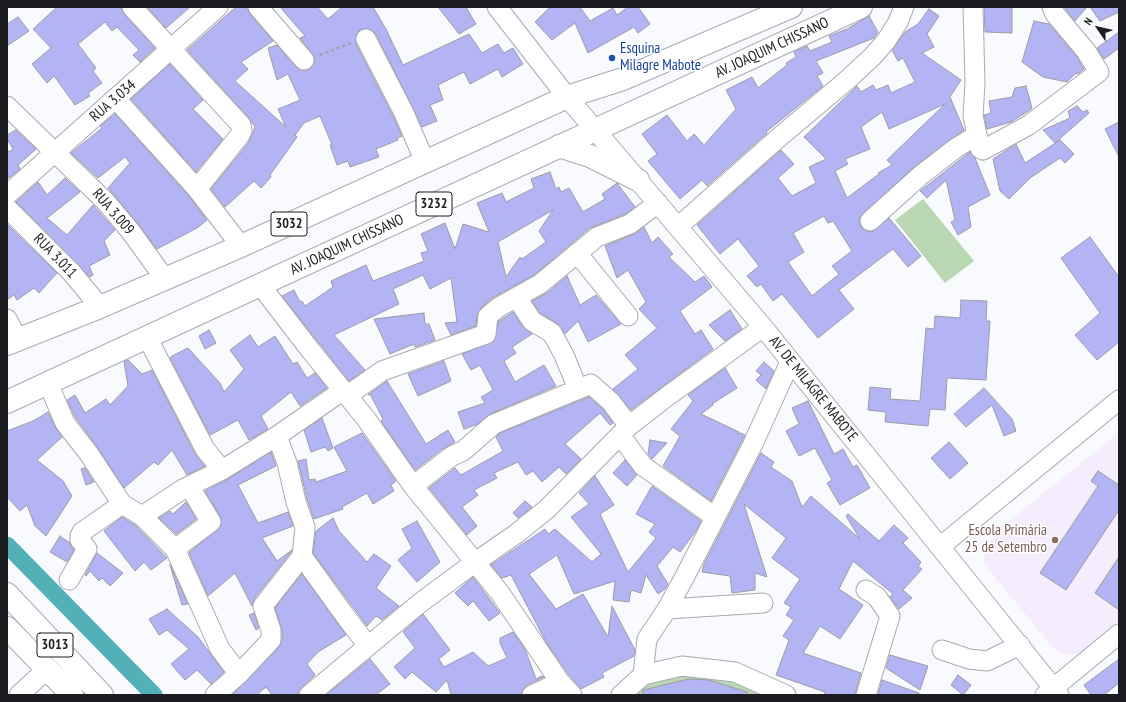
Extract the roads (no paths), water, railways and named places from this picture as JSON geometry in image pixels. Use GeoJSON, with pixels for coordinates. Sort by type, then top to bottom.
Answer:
{"type":"FeatureCollection","features":[{"type":"Feature","properties":{"kind":"main road","name":"AV. JOAQUIM CHISSANO"},"geometry":{"type":"LineString","coordinates":[[567,97],[623,79],[791,7]]}},
{"type":"Feature","properties":{"kind":"main road","name":"AV. JOAQUIM CHISSANO"},"geometry":{"type":"LineString","coordinates":[[7,402],[261,286],[558,146],[861,7]]}},
{"type":"Feature","properties":{"kind":"main road","name":"3032"},"geometry":{"type":"LineString","coordinates":[[13,342],[100,307],[241,246],[567,97]]}},
{"type":"Feature","properties":{"kind":"main road"},"geometry":{"type":"LineString","coordinates":[[558,146],[590,156],[638,180]]}},
{"type":"Feature","properties":{"kind":"main road","name":"3013"},"geometry":{"type":"LineString","coordinates":[[7,594],[102,695]]}},
{"type":"Feature","properties":{"kind":"main road"},"geometry":{"type":"LineString","coordinates":[[7,628],[72,695]]}},
{"type":"Feature","properties":{"kind":"street"},"geometry":{"type":"LineString","coordinates":[[132,7],[241,125],[242,130],[197,189]]}},
{"type":"Feature","properties":{"kind":"street","name":"RUA 3.034"},"geometry":{"type":"LineString","coordinates":[[7,195],[218,7]]}},
{"type":"Feature","properties":{"kind":"street"},"geometry":{"type":"LineString","coordinates":[[258,7],[304,60]]}},
{"type":"Feature","properties":{"kind":"street","name":"AV. DE MILAGRE MABOTE"},"geometry":{"type":"LineString","coordinates":[[497,7],[567,97],[679,226],[941,546],[1020,645],[1052,692]]}},
{"type":"Feature","properties":{"kind":"street"},"geometry":{"type":"LineString","coordinates":[[679,226],[872,57],[886,41],[898,22],[904,7]]}},
{"type":"Feature","properties":{"kind":"street"},"geometry":{"type":"LineString","coordinates":[[973,7],[975,83],[973,116],[980,148],[983,150],[1029,125],[1099,72],[1086,51],[1055,14],[1052,7]]}},
{"type":"Feature","properties":{"kind":"street"},"geometry":{"type":"LineString","coordinates":[[366,39],[404,113],[425,162]]}},
{"type":"Feature","properties":{"kind":"street"},"geometry":{"type":"LineString","coordinates":[[116,99],[197,189],[241,246]]}},
{"type":"Feature","properties":{"kind":"street","name":"RUA 3.009"},"geometry":{"type":"LineString","coordinates":[[7,106],[106,202],[131,232],[165,279]]}},
{"type":"Feature","properties":{"kind":"street"},"geometry":{"type":"LineString","coordinates":[[870,221],[920,175],[956,148],[977,135]]}},
{"type":"Feature","properties":{"kind":"street"},"geometry":{"type":"LineString","coordinates":[[142,516],[189,486],[222,470],[344,393],[382,372],[486,334],[488,316],[499,307],[540,284],[597,237],[630,224],[658,203]]}},
{"type":"Feature","properties":{"kind":"street","name":"RUA 3.011"},"geometry":{"type":"LineString","coordinates":[[7,208],[72,273],[100,307]]}},
{"type":"Feature","properties":{"kind":"street"},"geometry":{"type":"LineString","coordinates":[[577,253],[628,316]]}},
{"type":"Feature","properties":{"kind":"street"},"geometry":{"type":"LineString","coordinates":[[261,286],[344,393],[367,420],[413,486],[474,563],[500,593],[566,689],[532,695]]}},
{"type":"Feature","properties":{"kind":"street"},"geometry":{"type":"LineString","coordinates":[[517,298],[532,321],[552,333],[564,355],[578,389]]}},
{"type":"Feature","properties":{"kind":"street"},"geometry":{"type":"LineString","coordinates":[[7,319],[13,342]]}},
{"type":"Feature","properties":{"kind":"street"},"geometry":{"type":"LineString","coordinates":[[309,695],[368,646],[474,563],[516,534],[547,509],[624,430],[665,398],[763,327]]}},
{"type":"Feature","properties":{"kind":"street"},"geometry":{"type":"LineString","coordinates":[[147,337],[205,448],[222,470]]}},
{"type":"Feature","properties":{"kind":"street"},"geometry":{"type":"LineString","coordinates":[[643,674],[647,639],[667,609],[753,444],[790,362]]}},
{"type":"Feature","properties":{"kind":"street"},"geometry":{"type":"LineString","coordinates":[[48,383],[65,423],[89,454],[122,504],[142,516],[175,549],[220,648],[239,674]]}},
{"type":"Feature","properties":{"kind":"street"},"geometry":{"type":"LineString","coordinates":[[413,486],[452,456],[463,451],[494,424],[593,384],[611,402],[643,466],[715,517]]}},
{"type":"Feature","properties":{"kind":"street"},"geometry":{"type":"LineString","coordinates":[[941,546],[1119,400]]}},
{"type":"Feature","properties":{"kind":"street"},"geometry":{"type":"LineString","coordinates":[[215,695],[239,674],[271,640],[271,630],[263,606],[302,556],[306,527],[296,502],[277,436]]}},
{"type":"Feature","properties":{"kind":"street"},"geometry":{"type":"LineString","coordinates":[[175,549],[211,522],[189,486]]}},
{"type":"Feature","properties":{"kind":"street"},"geometry":{"type":"LineString","coordinates":[[69,580],[87,549],[80,540],[82,532],[122,504]]}},
{"type":"Feature","properties":{"kind":"street"},"geometry":{"type":"LineString","coordinates":[[302,556],[343,614],[368,646]]}},
{"type":"Feature","properties":{"kind":"street"},"geometry":{"type":"LineString","coordinates":[[866,590],[877,597],[890,616],[866,695]]}},
{"type":"Feature","properties":{"kind":"street"},"geometry":{"type":"LineString","coordinates":[[667,609],[764,603]]}},
{"type":"Feature","properties":{"kind":"street"},"geometry":{"type":"LineString","coordinates":[[1052,692],[1119,634]]}},
{"type":"Feature","properties":{"kind":"street"},"geometry":{"type":"LineString","coordinates":[[942,650],[969,659],[988,661],[1020,645]]}},
{"type":"Feature","properties":{"kind":"street"},"geometry":{"type":"LineString","coordinates":[[621,695],[643,674],[682,666],[734,672],[786,695]]}},
{"type":"Feature","properties":{"kind":"street"},"geometry":{"type":"LineString","coordinates":[[19,695],[47,669]]}},
{"type":"Feature","properties":{"kind":"waterway"},"geometry":{"type":"LineString","coordinates":[[7,545],[154,695]]}},
{"type":"Feature","properties":{"kind":"place","name":"Esquina Milagre Mabote"},"geometry":{"type":"Point","coordinates":[612,58]}},
{"type":"Feature","properties":{"kind":"place","name":"Escola Primária 25 de Setembro"},"geometry":{"type":"Point","coordinates":[1055,540]}}]}
